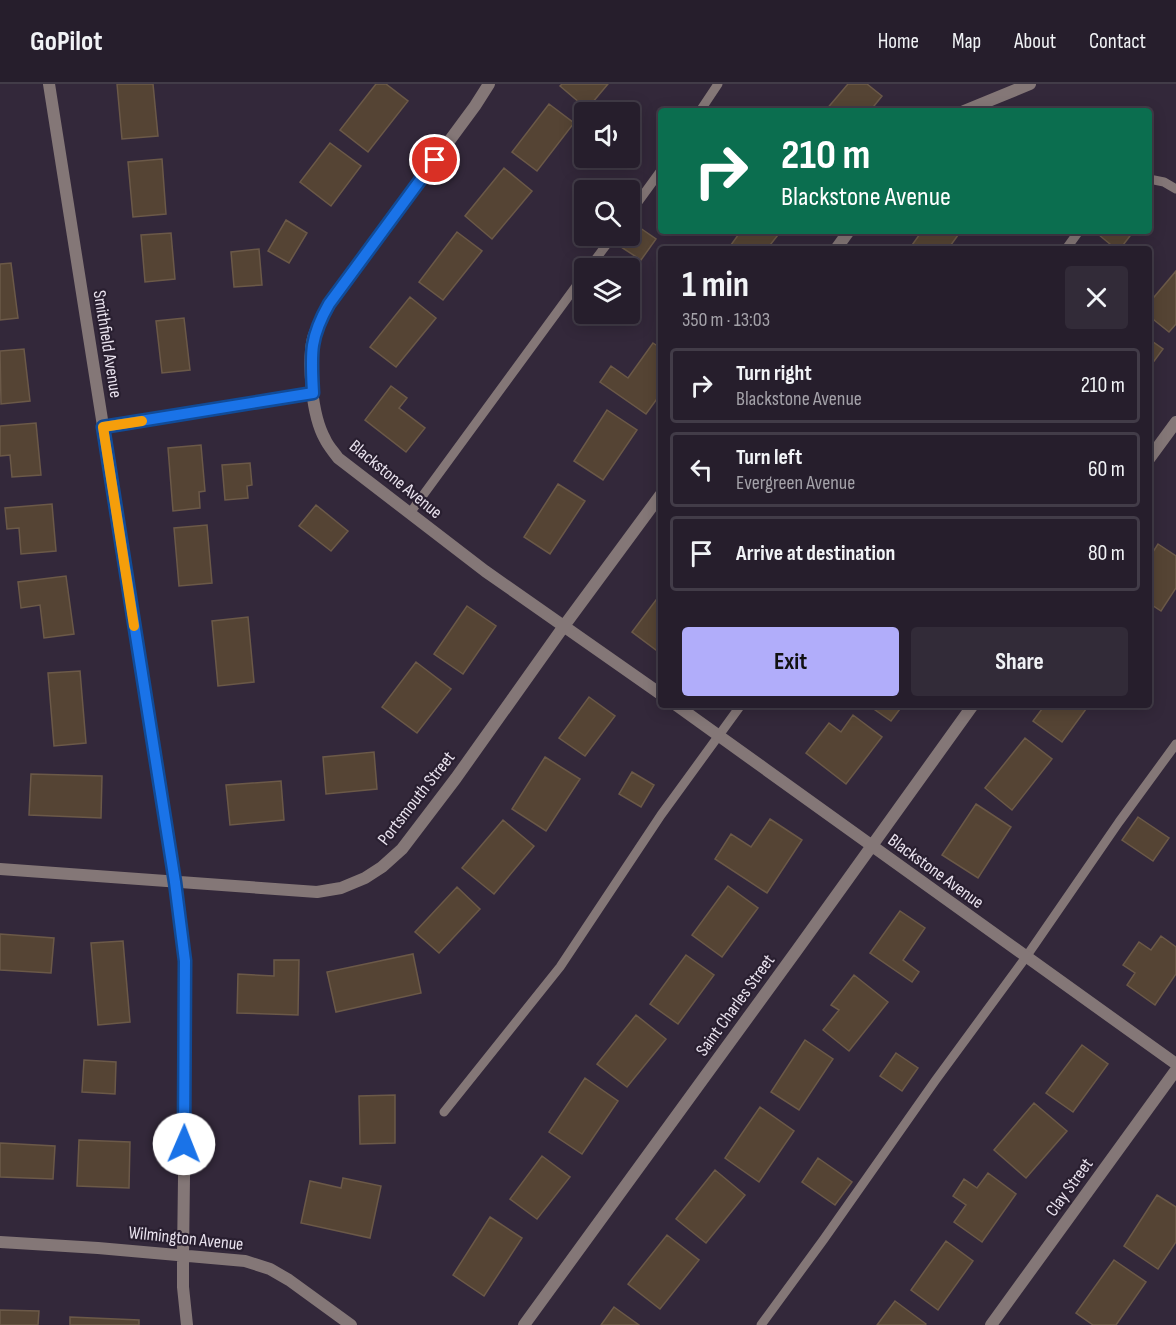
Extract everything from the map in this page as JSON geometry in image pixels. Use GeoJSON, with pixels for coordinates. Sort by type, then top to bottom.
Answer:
{"type":"FeatureCollection","features":[{"type":"Feature","properties":{"kind":"street","name":"Smithfield Avenue"},"geometry":{"type":"LineString","coordinates":[[49,84],[175,882],[185,961],[183,1287],[187,1325]]}},
{"type":"Feature","properties":{"kind":"street","name":"Blackstone Avenue"},"geometry":{"type":"LineString","coordinates":[[489,84],[329,304],[318,323],[311,356],[316,418],[325,440],[338,458],[485,572],[658,692]]}},
{"type":"Feature","properties":{"kind":"street"},"geometry":{"type":"LineString","coordinates":[[971,108],[1030,84]]}},
{"type":"Feature","properties":{"kind":"street"},"geometry":{"type":"LineString","coordinates":[[103,427],[313,393]]}},
{"type":"Feature","properties":{"kind":"street"},"geometry":{"type":"LineString","coordinates":[[1152,455],[1176,422]]}},
{"type":"Feature","properties":{"kind":"street","name":"Portsmouth Street"},"geometry":{"type":"LineString","coordinates":[[0,869],[317,892],[341,888],[365,878],[382,867],[402,849],[658,498]]}},
{"type":"Feature","properties":{"kind":"street","name":"Blackstone Avenue"},"geometry":{"type":"LineString","coordinates":[[680,708],[1176,1064]]}},
{"type":"Feature","properties":{"kind":"street","name":"Saint Charles Street"},"geometry":{"type":"LineString","coordinates":[[524,1325],[971,708]]}},
{"type":"Feature","properties":{"kind":"street","name":"Clay Street"},"geometry":{"type":"LineString","coordinates":[[991,1325],[1176,1070]]}},
{"type":"Feature","properties":{"kind":"street","name":"Wilmington Avenue"},"geometry":{"type":"LineString","coordinates":[[0,1242],[244,1261],[270,1269],[289,1280],[351,1325]]}},
{"type":"Feature","properties":{"kind":"lane"},"geometry":{"type":"LineString","coordinates":[[702,108],[718,84]]}},
{"type":"Feature","properties":{"kind":"lane"},"geometry":{"type":"LineString","coordinates":[[640,199],[658,174]]}},
{"type":"Feature","properties":{"kind":"lane"},"geometry":{"type":"LineString","coordinates":[[1152,180],[1164,182],[1176,189]]}},
{"type":"Feature","properties":{"kind":"lane"},"geometry":{"type":"LineString","coordinates":[[410,513],[574,289]]}},
{"type":"Feature","properties":{"kind":"lane"},"geometry":{"type":"LineString","coordinates":[[444,1112],[560,967],[661,815],[739,708]]}},
{"type":"Feature","properties":{"kind":"lane"},"geometry":{"type":"LineString","coordinates":[[761,1325],[1176,744]]}},
{"type":"Feature","properties":{"kind":"building"},"geometry":{"type":"Polygon","coordinates":[[[117,84],[153,84],[158,136],[122,139],[117,84]]]}},
{"type":"Feature","properties":{"kind":"building"},"geometry":{"type":"Polygon","coordinates":[[[376,84],[386,84],[408,101],[368,152],[340,130],[376,84]]]}},
{"type":"Feature","properties":{"kind":"building"},"geometry":{"type":"Polygon","coordinates":[[[562,84],[608,84],[593,102],[579,102],[560,86],[562,84]]]}},
{"type":"Feature","properties":{"kind":"building"},"geometry":{"type":"Polygon","coordinates":[[[848,84],[867,84],[882,96],[872,108],[828,108],[848,84]]]}},
{"type":"Feature","properties":{"kind":"building"},"geometry":{"type":"Polygon","coordinates":[[[549,104],[574,123],[537,171],[512,152],[549,104]]]}},
{"type":"Feature","properties":{"kind":"building"},"geometry":{"type":"Polygon","coordinates":[[[330,143],[361,166],[331,206],[300,182],[330,143]]]}},
{"type":"Feature","properties":{"kind":"building"},"geometry":{"type":"Polygon","coordinates":[[[162,159],[166,214],[133,217],[128,162],[162,159]]]}},
{"type":"Feature","properties":{"kind":"building"},"geometry":{"type":"Polygon","coordinates":[[[504,168],[532,191],[492,239],[465,216],[504,168]]]}},
{"type":"Feature","properties":{"kind":"building"},"geometry":{"type":"Polygon","coordinates":[[[286,220],[307,233],[289,263],[268,251],[286,220]]]}},
{"type":"Feature","properties":{"kind":"building"},"geometry":{"type":"Polygon","coordinates":[[[640,228],[656,239],[641,260],[620,246],[640,246],[640,228]]]}},
{"type":"Feature","properties":{"kind":"building"},"geometry":{"type":"Polygon","coordinates":[[[457,232],[482,251],[443,300],[419,282],[457,232]]]}},
{"type":"Feature","properties":{"kind":"building"},"geometry":{"type":"Polygon","coordinates":[[[171,233],[175,279],[145,282],[141,235],[171,233]]]}},
{"type":"Feature","properties":{"kind":"building"},"geometry":{"type":"Polygon","coordinates":[[[739,234],[778,235],[769,246],[730,246],[739,234]]]}},
{"type":"Feature","properties":{"kind":"building"},"geometry":{"type":"Polygon","coordinates":[[[920,234],[959,234],[950,246],[912,245],[920,234]]]}},
{"type":"Feature","properties":{"kind":"building"},"geometry":{"type":"Polygon","coordinates":[[[1131,234],[1122,246],[1112,246],[1099,235],[1131,234]]]}},
{"type":"Feature","properties":{"kind":"building"},"geometry":{"type":"Polygon","coordinates":[[[259,249],[262,285],[234,287],[231,252],[259,249]]]}},
{"type":"Feature","properties":{"kind":"building"},"geometry":{"type":"Polygon","coordinates":[[[11,263],[18,318],[0,320],[0,264],[11,263]]]}},
{"type":"Feature","properties":{"kind":"building"},"geometry":{"type":"Polygon","coordinates":[[[1176,271],[1176,324],[1169,332],[1152,318],[1152,299],[1176,271]]]}},
{"type":"Feature","properties":{"kind":"building"},"geometry":{"type":"Polygon","coordinates":[[[410,297],[436,318],[396,367],[370,347],[410,297]]]}},
{"type":"Feature","properties":{"kind":"building"},"geometry":{"type":"Polygon","coordinates":[[[184,318],[190,370],[162,373],[156,321],[184,318]]]}},
{"type":"Feature","properties":{"kind":"building"},"geometry":{"type":"Polygon","coordinates":[[[1152,341],[1163,349],[1152,364],[1152,341]]]}},
{"type":"Feature","properties":{"kind":"building"},"geometry":{"type":"Polygon","coordinates":[[[653,343],[658,346],[658,398],[646,414],[600,382],[611,366],[628,378],[653,343]]]}},
{"type":"Feature","properties":{"kind":"building"},"geometry":{"type":"Polygon","coordinates":[[[24,349],[30,401],[1,404],[0,351],[24,349]]]}},
{"type":"Feature","properties":{"kind":"building"},"geometry":{"type":"Polygon","coordinates":[[[391,386],[407,398],[399,408],[425,428],[406,452],[365,420],[391,386]]]}},
{"type":"Feature","properties":{"kind":"building"},"geometry":{"type":"Polygon","coordinates":[[[607,410],[637,430],[603,480],[574,461],[607,410]]]}},
{"type":"Feature","properties":{"kind":"building"},"geometry":{"type":"Polygon","coordinates":[[[36,423],[41,475],[12,477],[10,455],[0,456],[0,426],[36,423]]]}},
{"type":"Feature","properties":{"kind":"building"},"geometry":{"type":"Polygon","coordinates":[[[201,445],[205,491],[199,492],[200,508],[173,511],[168,448],[201,445]]]}},
{"type":"Feature","properties":{"kind":"building"},"geometry":{"type":"Polygon","coordinates":[[[250,463],[252,485],[247,486],[248,498],[225,500],[222,465],[250,463]]]}},
{"type":"Feature","properties":{"kind":"building"},"geometry":{"type":"Polygon","coordinates":[[[558,484],[585,501],[550,554],[524,537],[558,484]]]}},
{"type":"Feature","properties":{"kind":"building"},"geometry":{"type":"Polygon","coordinates":[[[52,504],[56,551],[21,554],[19,528],[7,529],[5,508],[52,504]]]}},
{"type":"Feature","properties":{"kind":"building"},"geometry":{"type":"Polygon","coordinates":[[[316,505],[348,531],[331,551],[299,526],[316,505]]]}},
{"type":"Feature","properties":{"kind":"building"},"geometry":{"type":"Polygon","coordinates":[[[207,525],[212,583],[179,586],[174,528],[207,525]]]}},
{"type":"Feature","properties":{"kind":"building"},"geometry":{"type":"Polygon","coordinates":[[[1158,544],[1176,556],[1176,588],[1161,611],[1152,605],[1152,553],[1158,544]]]}},
{"type":"Feature","properties":{"kind":"building"},"geometry":{"type":"Polygon","coordinates":[[[66,576],[74,634],[44,638],[40,605],[21,608],[18,582],[66,576]]]}},
{"type":"Feature","properties":{"kind":"building"},"geometry":{"type":"Polygon","coordinates":[[[658,597],[658,652],[632,632],[658,597]]]}},
{"type":"Feature","properties":{"kind":"building"},"geometry":{"type":"Polygon","coordinates":[[[467,606],[496,626],[463,674],[434,654],[467,606]]]}},
{"type":"Feature","properties":{"kind":"building"},"geometry":{"type":"Polygon","coordinates":[[[248,617],[254,682],[218,686],[212,621],[248,617]]]}},
{"type":"Feature","properties":{"kind":"building"},"geometry":{"type":"Polygon","coordinates":[[[416,662],[451,689],[417,733],[382,707],[416,662]]]}},
{"type":"Feature","properties":{"kind":"building"},"geometry":{"type":"Polygon","coordinates":[[[80,671],[86,743],[54,746],[48,673],[80,671]]]}},
{"type":"Feature","properties":{"kind":"building"},"geometry":{"type":"Polygon","coordinates":[[[589,697],[615,716],[585,756],[559,738],[589,697]]]}},
{"type":"Feature","properties":{"kind":"building"},"geometry":{"type":"Polygon","coordinates":[[[872,708],[901,708],[891,721],[872,708]]]}},
{"type":"Feature","properties":{"kind":"building"},"geometry":{"type":"Polygon","coordinates":[[[1043,708],[1087,708],[1062,742],[1033,721],[1043,708]]]}},
{"type":"Feature","properties":{"kind":"building"},"geometry":{"type":"Polygon","coordinates":[[[853,715],[882,737],[846,784],[806,753],[829,723],[841,732],[853,715]]]}},
{"type":"Feature","properties":{"kind":"building"},"geometry":{"type":"Polygon","coordinates":[[[1025,738],[1052,759],[1012,810],[985,788],[1025,738]]]}},
{"type":"Feature","properties":{"kind":"building"},"geometry":{"type":"Polygon","coordinates":[[[374,752],[377,789],[326,794],[323,757],[374,752]]]}},
{"type":"Feature","properties":{"kind":"building"},"geometry":{"type":"Polygon","coordinates":[[[545,757],[580,779],[546,831],[512,809],[545,757]]]}},
{"type":"Feature","properties":{"kind":"building"},"geometry":{"type":"Polygon","coordinates":[[[632,772],[654,785],[641,807],[619,794],[632,772]]]}},
{"type":"Feature","properties":{"kind":"building"},"geometry":{"type":"Polygon","coordinates":[[[31,774],[102,776],[101,818],[29,815],[31,774]]]}},
{"type":"Feature","properties":{"kind":"building"},"geometry":{"type":"Polygon","coordinates":[[[281,781],[284,820],[230,825],[226,785],[281,781]]]}},
{"type":"Feature","properties":{"kind":"building"},"geometry":{"type":"Polygon","coordinates":[[[976,804],[1011,827],[978,878],[942,855],[976,804]]]}},
{"type":"Feature","properties":{"kind":"building"},"geometry":{"type":"Polygon","coordinates":[[[1138,817],[1169,838],[1153,861],[1122,840],[1138,817]]]}},
{"type":"Feature","properties":{"kind":"building"},"geometry":{"type":"Polygon","coordinates":[[[770,819],[802,840],[767,893],[715,859],[731,834],[751,847],[770,819]]]}},
{"type":"Feature","properties":{"kind":"building"},"geometry":{"type":"Polygon","coordinates":[[[503,820],[534,846],[494,894],[462,868],[503,820]]]}},
{"type":"Feature","properties":{"kind":"building"},"geometry":{"type":"Polygon","coordinates":[[[728,886],[758,908],[722,957],[692,935],[728,886]]]}},
{"type":"Feature","properties":{"kind":"building"},"geometry":{"type":"Polygon","coordinates":[[[457,887],[480,909],[439,953],[415,932],[457,887]]]}},
{"type":"Feature","properties":{"kind":"building"},"geometry":{"type":"Polygon","coordinates":[[[900,911],[925,928],[903,960],[919,972],[912,982],[870,953],[900,911]]]}},
{"type":"Feature","properties":{"kind":"building"},"geometry":{"type":"Polygon","coordinates":[[[0,934],[54,938],[51,973],[0,970],[0,934]]]}},
{"type":"Feature","properties":{"kind":"building"},"geometry":{"type":"Polygon","coordinates":[[[1161,936],[1176,947],[1176,974],[1155,1005],[1127,985],[1135,973],[1123,965],[1139,942],[1151,950],[1161,936]]]}},
{"type":"Feature","properties":{"kind":"building"},"geometry":{"type":"Polygon","coordinates":[[[123,941],[130,1022],[98,1025],[91,943],[123,941]]]}},
{"type":"Feature","properties":{"kind":"building"},"geometry":{"type":"Polygon","coordinates":[[[413,954],[421,993],[336,1012],[327,972],[413,954]]]}},
{"type":"Feature","properties":{"kind":"building"},"geometry":{"type":"Polygon","coordinates":[[[686,955],[714,975],[678,1024],[650,1004],[686,955]]]}},
{"type":"Feature","properties":{"kind":"building"},"geometry":{"type":"Polygon","coordinates":[[[274,960],[299,960],[298,1015],[237,1013],[238,974],[274,976],[274,960]]]}},
{"type":"Feature","properties":{"kind":"building"},"geometry":{"type":"Polygon","coordinates":[[[854,975],[888,1002],[849,1051],[823,1030],[839,1010],[831,1005],[854,975]]]}},
{"type":"Feature","properties":{"kind":"building"},"geometry":{"type":"Polygon","coordinates":[[[636,1015],[666,1039],[627,1087],[597,1064],[636,1015]]]}},
{"type":"Feature","properties":{"kind":"building"},"geometry":{"type":"Polygon","coordinates":[[[805,1040],[833,1059],[799,1110],[771,1092],[805,1040]]]}},
{"type":"Feature","properties":{"kind":"building"},"geometry":{"type":"Polygon","coordinates":[[[1082,1045],[1108,1064],[1073,1112],[1046,1093],[1082,1045]]]}},
{"type":"Feature","properties":{"kind":"building"},"geometry":{"type":"Polygon","coordinates":[[[896,1053],[918,1068],[902,1091],[880,1076],[896,1053]]]}},
{"type":"Feature","properties":{"kind":"building"},"geometry":{"type":"Polygon","coordinates":[[[84,1060],[116,1062],[115,1094],[82,1092],[84,1060]]]}},
{"type":"Feature","properties":{"kind":"building"},"geometry":{"type":"Polygon","coordinates":[[[585,1078],[618,1101],[582,1154],[549,1132],[585,1078]]]}},
{"type":"Feature","properties":{"kind":"building"},"geometry":{"type":"Polygon","coordinates":[[[395,1095],[395,1143],[360,1144],[359,1096],[395,1095]]]}},
{"type":"Feature","properties":{"kind":"building"},"geometry":{"type":"Polygon","coordinates":[[[1034,1103],[1067,1131],[1026,1178],[994,1150],[1034,1103]]]}},
{"type":"Feature","properties":{"kind":"building"},"geometry":{"type":"Polygon","coordinates":[[[760,1107],[794,1131],[759,1182],[725,1158],[760,1107]]]}},
{"type":"Feature","properties":{"kind":"building"},"geometry":{"type":"Polygon","coordinates":[[[79,1140],[130,1142],[129,1188],[77,1186],[79,1140]]]}},
{"type":"Feature","properties":{"kind":"building"},"geometry":{"type":"Polygon","coordinates":[[[0,1143],[55,1146],[53,1179],[0,1177],[0,1143]]]}},
{"type":"Feature","properties":{"kind":"building"},"geometry":{"type":"Polygon","coordinates":[[[542,1156],[570,1177],[537,1219],[510,1199],[542,1156]]]}},
{"type":"Feature","properties":{"kind":"building"},"geometry":{"type":"Polygon","coordinates":[[[818,1158],[852,1182],[835,1205],[802,1182],[818,1158]]]}},
{"type":"Feature","properties":{"kind":"building"},"geometry":{"type":"Polygon","coordinates":[[[715,1170],[745,1195],[706,1243],[676,1219],[715,1170]]]}},
{"type":"Feature","properties":{"kind":"building"},"geometry":{"type":"Polygon","coordinates":[[[988,1173],[1016,1194],[982,1242],[954,1222],[966,1205],[953,1196],[964,1179],[977,1188],[988,1173]]]}},
{"type":"Feature","properties":{"kind":"building"},"geometry":{"type":"Polygon","coordinates":[[[343,1178],[381,1186],[370,1238],[301,1223],[310,1181],[341,1188],[343,1178]]]}},
{"type":"Feature","properties":{"kind":"building"},"geometry":{"type":"Polygon","coordinates":[[[1157,1195],[1176,1207],[1176,1242],[1158,1269],[1124,1246],[1157,1195]]]}},
{"type":"Feature","properties":{"kind":"building"},"geometry":{"type":"Polygon","coordinates":[[[490,1217],[522,1238],[484,1296],[453,1275],[490,1217]]]}},
{"type":"Feature","properties":{"kind":"building"},"geometry":{"type":"Polygon","coordinates":[[[667,1235],[699,1260],[660,1309],[628,1284],[667,1235]]]}},
{"type":"Feature","properties":{"kind":"building"},"geometry":{"type":"Polygon","coordinates":[[[946,1241],[973,1261],[938,1310],[911,1290],[946,1241]]]}},
{"type":"Feature","properties":{"kind":"building"},"geometry":{"type":"Polygon","coordinates":[[[1114,1260],[1146,1282],[1116,1325],[1093,1325],[1076,1313],[1114,1260]]]}},
{"type":"Feature","properties":{"kind":"building"},"geometry":{"type":"Polygon","coordinates":[[[895,1301],[926,1324],[877,1325],[895,1301]]]}},
{"type":"Feature","properties":{"kind":"building"},"geometry":{"type":"Polygon","coordinates":[[[614,1307],[639,1325],[601,1325],[614,1307]]]}},
{"type":"Feature","properties":{"kind":"building"},"geometry":{"type":"Polygon","coordinates":[[[0,1310],[39,1311],[38,1325],[0,1325],[0,1310]]]}},
{"type":"Feature","properties":{"kind":"building"},"geometry":{"type":"Polygon","coordinates":[[[70,1317],[139,1320],[139,1325],[70,1325],[70,1317]]]}},
{"type":"Feature","properties":{"kind":"slow traffic"},"geometry":{"type":"LineString","coordinates":[[134,626],[103,427],[142,421]]}},
{"type":"Feature","properties":{"kind":"route"},"geometry":{"type":"LineString","coordinates":[[184,1144],[185,961],[175,882],[103,427],[313,393],[311,356],[318,323],[329,304],[435,160]]}}]}
